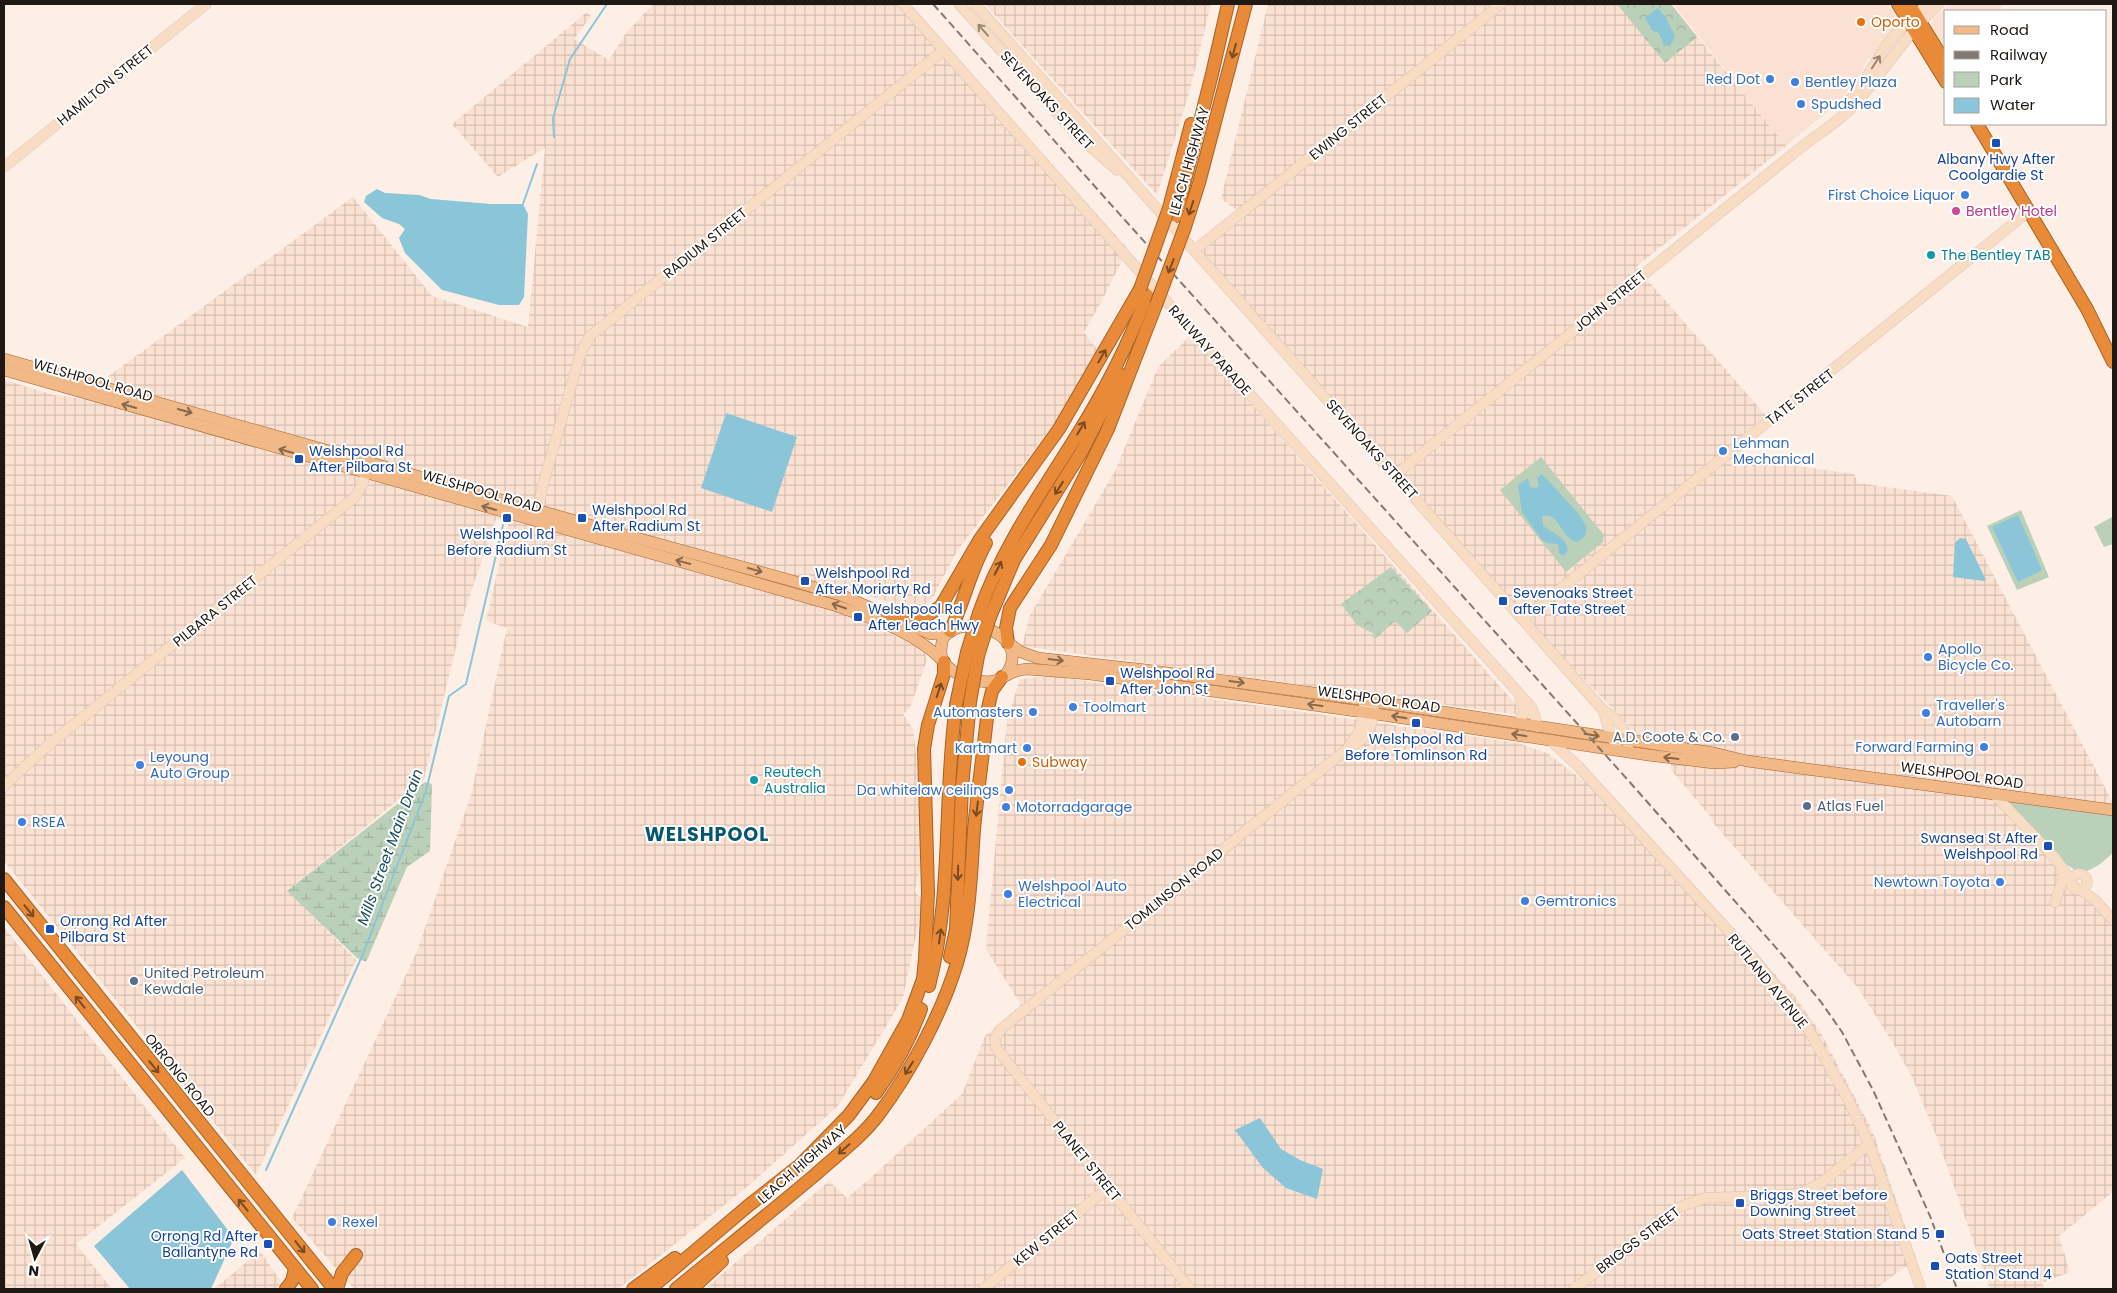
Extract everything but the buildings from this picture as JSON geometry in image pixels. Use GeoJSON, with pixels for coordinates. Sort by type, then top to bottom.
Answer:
{"type":"FeatureCollection","features":[{"type":"Feature","properties":{"kind":"highway"},"geometry":{"type":"LineString","coordinates":[[1172,212],[1173,195],[1220,4]]}},
{"type":"Feature","properties":{"kind":"highway"},"geometry":{"type":"LineString","coordinates":[[924,1040],[942,989],[956,929],[962,787],[970,702],[985,615],[987,590],[1015,535],[1111,376],[1128,344],[1172,212],[1204,107],[1228,4]]}},
{"type":"Feature","properties":{"kind":"highway","name":"LEACH HIGHWAY"},"geometry":{"type":"LineString","coordinates":[[1149,322],[1185,227],[1199,183],[1246,4]]}},
{"type":"Feature","properties":{"kind":"highway"},"geometry":{"type":"LineString","coordinates":[[1898,4],[1914,18],[1944,61]]}},
{"type":"Feature","properties":{"kind":"highway"},"geometry":{"type":"LineString","coordinates":[[1914,18],[1944,78]]}},
{"type":"Feature","properties":{"kind":"highway"},"geometry":{"type":"LineString","coordinates":[[1173,195],[1204,107]]}},
{"type":"Feature","properties":{"kind":"highway"},"geometry":{"type":"LineString","coordinates":[[1978,125],[2087,309],[2112,356]]}},
{"type":"Feature","properties":{"kind":"highway"},"geometry":{"type":"LineString","coordinates":[[887,614],[918,617],[928,615],[941,606],[980,539],[1068,414],[1144,292]]}},
{"type":"Feature","properties":{"kind":"highway"},"geometry":{"type":"LineString","coordinates":[[800,1165],[824,1148],[848,1127],[870,1102],[893,1068],[913,1030],[926,995],[937,956],[947,870],[950,747],[967,652],[1014,560],[1082,451],[1149,322]]}},
{"type":"Feature","properties":{"kind":"highway"},"geometry":{"type":"LineString","coordinates":[[1010,644],[1006,628],[1010,608],[1051,545],[1074,500],[1108,429],[1149,322]]}},
{"type":"Feature","properties":{"kind":"highway"},"geometry":{"type":"LineString","coordinates":[[950,632],[962,606],[982,550],[1030,470]]}},
{"type":"Feature","properties":{"kind":"highway"},"geometry":{"type":"LineString","coordinates":[[800,1165],[849,1115],[874,1081],[908,1020],[922,979],[928,892],[924,750],[928,724],[944,674],[943,662]]}},
{"type":"Feature","properties":{"kind":"highway"},"geometry":{"type":"LineString","coordinates":[[924,1040],[957,964],[962,942],[970,888],[988,708],[992,691],[1004,676]]}},
{"type":"Feature","properties":{"kind":"highway","name":"ORRONG ROAD"},"geometry":{"type":"LineString","coordinates":[[4,879],[336,1289]]}},
{"type":"Feature","properties":{"kind":"highway"},"geometry":{"type":"LineString","coordinates":[[4,907],[312,1289]]}},
{"type":"Feature","properties":{"kind":"highway","name":"LEACH HIGHWAY"},"geometry":{"type":"LineString","coordinates":[[676,1289],[779,1205],[850,1144],[879,1115],[911,1065],[924,1040]]}},
{"type":"Feature","properties":{"kind":"highway","name":"LEACH HIGHWAY"},"geometry":{"type":"LineString","coordinates":[[650,1289],[748,1206],[800,1165]]}},
{"type":"Feature","properties":{"kind":"highway"},"geometry":{"type":"LineString","coordinates":[[692,1289],[779,1205]]}},
{"type":"Feature","properties":{"kind":"highway"},"geometry":{"type":"LineString","coordinates":[[633,1289],[748,1206]]}},
{"type":"Feature","properties":{"kind":"highway"},"geometry":{"type":"LineString","coordinates":[[336,1289],[342,1273],[356,1255]]}},
{"type":"Feature","properties":{"kind":"highway"},"geometry":{"type":"LineString","coordinates":[[286,1289],[292,1280],[295,1269]]}},
{"type":"Feature","properties":{"kind":"main road","name":"WELSHPOOL ROAD"},"geometry":{"type":"LineString","coordinates":[[4,358],[368,468]]}},
{"type":"Feature","properties":{"kind":"main road","name":"WELSHPOOL ROAD"},"geometry":{"type":"LineString","coordinates":[[4,370],[535,515],[838,606],[901,630],[928,646],[943,662]]}},
{"type":"Feature","properties":{"kind":"main road","name":"WELSHPOOL ROAD"},"geometry":{"type":"LineString","coordinates":[[535,515],[782,578],[841,595],[929,634],[936,635],[950,632]]}},
{"type":"Feature","properties":{"kind":"main road"},"geometry":{"type":"LineString","coordinates":[[782,578],[784,585],[801,595]]}},
{"type":"Feature","properties":{"kind":"main road"},"geometry":{"type":"LineString","coordinates":[[963,626],[976,626],[992,632],[1010,644],[1013,652],[1013,661],[1004,676],[989,681],[974,679],[954,671],[943,662],[941,654],[942,641],[950,632],[963,626]]}},
{"type":"Feature","properties":{"kind":"main road","name":"WELSHPOOL ROAD"},"geometry":{"type":"LineString","coordinates":[[1010,644],[1021,652],[1038,658],[1146,670],[1369,706],[1550,740],[1580,744],[1714,753],[1747,761],[2113,810]]}},
{"type":"Feature","properties":{"kind":"main road","name":"WELSHPOOL ROAD"},"geometry":{"type":"LineString","coordinates":[[1004,676],[1017,670],[1027,669],[1090,674],[1519,724],[1610,738],[1625,747]]}},
{"type":"Feature","properties":{"kind":"street","name":"HAMILTON STREET"},"geometry":{"type":"LineString","coordinates":[[4,167],[206,4]]}},
{"type":"Feature","properties":{"kind":"street","name":"RAILWAY PARADE"},"geometry":{"type":"LineString","coordinates":[[903,4],[1534,712],[1538,727]]}},
{"type":"Feature","properties":{"kind":"street","name":"SEVENOAKS STREET"},"geometry":{"type":"LineString","coordinates":[[959,4],[969,9],[1075,133],[1141,190]]}},
{"type":"Feature","properties":{"kind":"street","name":"SEVENOAKS STREET"},"geometry":{"type":"LineString","coordinates":[[975,4],[1602,709],[1613,717],[1626,731],[1625,747]]}},
{"type":"Feature","properties":{"kind":"street","name":"EWING STREET"},"geometry":{"type":"LineString","coordinates":[[1195,250],[1501,4]]}},
{"type":"Feature","properties":{"kind":"street"},"geometry":{"type":"LineString","coordinates":[[1914,18],[1928,4]]}},
{"type":"Feature","properties":{"kind":"street"},"geometry":{"type":"LineString","coordinates":[[1914,18],[1938,4]]}},
{"type":"Feature","properties":{"kind":"street","name":"JOHN STREET"},"geometry":{"type":"LineString","coordinates":[[1395,475],[1825,128],[1830,119],[1852,98],[1887,44],[1914,18]]}},
{"type":"Feature","properties":{"kind":"street","name":"RADIUM STREET"},"geometry":{"type":"LineString","coordinates":[[535,515],[580,356],[589,337],[944,50]]}},
{"type":"Feature","properties":{"kind":"street","name":"TATE STREET"},"geometry":{"type":"LineString","coordinates":[[1523,619],[2029,211]]}},
{"type":"Feature","properties":{"kind":"street","name":"PILBARA STREET"},"geometry":{"type":"LineString","coordinates":[[4,778],[46,747],[345,505],[359,492],[368,468]]}},
{"type":"Feature","properties":{"kind":"street"},"geometry":{"type":"LineString","coordinates":[[1519,695],[1524,708],[1524,716],[1519,724]]}},
{"type":"Feature","properties":{"kind":"street","name":"TOMLINSON ROAD"},"geometry":{"type":"LineString","coordinates":[[1000,1030],[1348,749],[1368,735],[1369,706]]}},
{"type":"Feature","properties":{"kind":"street","name":"SEVENOAKS STREET"},"geometry":{"type":"LineString","coordinates":[[1602,709],[1610,731],[1610,738]]}},
{"type":"Feature","properties":{"kind":"street","name":"RUTLAND AVENUE"},"geometry":{"type":"LineString","coordinates":[[1550,740],[1578,766],[1756,961],[1784,996],[1819,1046],[1847,1097],[1869,1144],[1921,1289]]}},
{"type":"Feature","properties":{"kind":"street"},"geometry":{"type":"LineString","coordinates":[[1578,766],[1576,754],[1580,744]]}},
{"type":"Feature","properties":{"kind":"street","name":"PILBARA STREET"},"geometry":{"type":"LineString","coordinates":[[4,786],[46,747]]}},
{"type":"Feature","properties":{"kind":"street"},"geometry":{"type":"LineString","coordinates":[[1995,795],[2056,859],[2074,888],[2084,887]]}},
{"type":"Feature","properties":{"kind":"street"},"geometry":{"type":"LineString","coordinates":[[2056,859],[2086,877],[2084,887]]}},
{"type":"Feature","properties":{"kind":"street"},"geometry":{"type":"LineString","coordinates":[[2055,902],[2062,882],[2063,869]]}},
{"type":"Feature","properties":{"kind":"street"},"geometry":{"type":"LineString","coordinates":[[2071,881],[2074,876],[2081,874]]}},
{"type":"Feature","properties":{"kind":"street"},"geometry":{"type":"LineString","coordinates":[[2084,887],[2113,920]]}},
{"type":"Feature","properties":{"kind":"street","name":"PLANET STREET"},"geometry":{"type":"LineString","coordinates":[[1000,1030],[995,1039],[996,1048],[1190,1289]]}},
{"type":"Feature","properties":{"kind":"street","name":"BRIGGS STREET"},"geometry":{"type":"LineString","coordinates":[[1574,1289],[1676,1208],[1705,1198],[1784,1196],[1801,1193],[1821,1183],[1869,1144]]}},
{"type":"Feature","properties":{"kind":"street","name":"KEW STREET"},"geometry":{"type":"LineString","coordinates":[[983,1289],[1109,1188]]}},
{"type":"Feature","properties":{"kind":"shaded area"},"geometry":{"type":"Polygon","coordinates":[[[653,4],[908,4],[1128,249],[1084,332],[1097,349],[1077,394],[957,551],[932,599],[921,608],[912,609],[849,590],[842,613],[923,648],[927,660],[910,708],[903,714],[913,729],[926,837],[915,891],[923,902],[903,998],[838,1106],[746,1188],[618,1289],[354,1289],[292,1218],[417,951],[471,795],[507,628],[486,621],[509,522],[496,519],[465,610],[424,779],[288,890],[356,960],[256,1175],[4,861],[4,380],[54,395],[84,399],[102,381],[353,197],[432,296],[528,327],[545,148],[498,177],[452,124],[587,12],[591,16],[574,39],[609,60],[626,33],[653,4]]]}},
{"type":"Feature","properties":{"kind":"shaded area"},"geometry":{"type":"Polygon","coordinates":[[[985,4],[1211,4],[1190,90],[1157,195],[985,4]]]}},
{"type":"Feature","properties":{"kind":"shaded area"},"geometry":{"type":"Polygon","coordinates":[[[1268,4],[1671,4],[1786,146],[1636,267],[1770,420],[1727,456],[1854,474],[1858,483],[1952,496],[2113,803],[2113,806],[1990,791],[2079,882],[2113,922],[2113,1192],[2059,1236],[2070,1272],[2042,1283],[2045,1289],[1990,1289],[1937,1138],[1912,1077],[1894,1045],[1858,988],[1714,824],[1709,815],[1671,770],[1671,739],[1638,735],[1418,508],[1192,254],[1237,210],[1221,199],[1268,4]]]}},
{"type":"Feature","properties":{"kind":"shaded area","name":"Bentley Plaza"},"geometry":{"type":"Polygon","coordinates":[[[1673,4],[1888,4],[1895,14],[1895,22],[1893,28],[1872,57],[1868,58],[1861,73],[1840,101],[1786,146],[1673,4]]]}},
{"type":"Feature","properties":{"kind":"shaded area"},"geometry":{"type":"Polygon","coordinates":[[[1950,4],[2000,4],[2002,7],[1999,10],[1944,10],[1944,48],[1931,27],[1935,17],[1950,4]]]}},
{"type":"Feature","properties":{"kind":"shaded area"},"geometry":{"type":"Polygon","coordinates":[[[1189,337],[1192,337],[1518,707],[1519,715],[1022,646],[1030,615],[1115,471],[1158,367],[1189,337]]]}},
{"type":"Feature","properties":{"kind":"shaded area"},"geometry":{"type":"Polygon","coordinates":[[[1052,676],[1518,743],[1547,753],[1593,788],[1607,790],[1794,995],[1821,1033],[1873,1132],[1917,1261],[1909,1264],[1876,1289],[705,1289],[829,1181],[847,1198],[866,1182],[962,1094],[985,1036],[1021,1005],[986,949],[1007,720],[1020,679],[1052,676]]]}},
{"type":"Feature","properties":{"kind":"shaded area"},"geometry":{"type":"Polygon","coordinates":[[[4,927],[185,1158],[76,1244],[112,1289],[4,1289],[4,927]]]}},
{"type":"Feature","properties":{"kind":"shaded area"},"geometry":{"type":"Polygon","coordinates":[[[260,1251],[284,1286],[279,1289],[214,1289],[260,1251]]]}},
{"type":"Feature","properties":{"kind":"green space"},"geometry":{"type":"Polygon","coordinates":[[[1617,4],[1671,4],[1697,37],[1665,63],[1617,4]]]}},
{"type":"Feature","properties":{"kind":"green space"},"geometry":{"type":"Polygon","coordinates":[[[1541,457],[1604,535],[1603,542],[1566,572],[1500,490],[1541,457]]]}},
{"type":"Feature","properties":{"kind":"green space"},"geometry":{"type":"Polygon","coordinates":[[[2021,510],[2049,577],[2017,590],[1987,526],[2021,510]]]}},
{"type":"Feature","properties":{"kind":"green space"},"geometry":{"type":"Polygon","coordinates":[[[2112,517],[2113,544],[2104,547],[2094,527],[2112,517]]]}},
{"type":"Feature","properties":{"kind":"green space"},"geometry":{"type":"Polygon","coordinates":[[[1391,567],[1432,611],[1407,633],[1395,621],[1376,638],[1372,637],[1374,634],[1357,625],[1341,604],[1391,567]]]}},
{"type":"Feature","properties":{"kind":"green space"},"geometry":{"type":"Polygon","coordinates":[[[425,782],[432,784],[430,851],[407,867],[366,962],[357,958],[287,891],[425,782]]]}},
{"type":"Feature","properties":{"kind":"green space"},"geometry":{"type":"Polygon","coordinates":[[[1995,795],[2113,810],[2113,853],[2099,865],[2081,874],[2055,857],[1995,795]]]}},
{"type":"Feature","properties":{"kind":"water"},"geometry":{"type":"Polygon","coordinates":[[[1658,8],[1666,18],[1675,36],[1670,46],[1664,46],[1659,33],[1653,31],[1645,18],[1658,8]]]}},
{"type":"Feature","properties":{"kind":"water"},"geometry":{"type":"Polygon","coordinates":[[[377,189],[385,193],[419,195],[431,199],[491,204],[523,204],[528,214],[524,297],[519,305],[499,305],[442,290],[405,253],[399,238],[405,229],[399,224],[382,218],[364,202],[366,196],[377,189]]]}},
{"type":"Feature","properties":{"kind":"water"},"geometry":{"type":"Polygon","coordinates":[[[726,413],[797,437],[772,512],[701,488],[726,413]]]}},
{"type":"Feature","properties":{"kind":"water"},"geometry":{"type":"Polygon","coordinates":[[[1542,474],[1577,512],[1587,527],[1585,536],[1578,542],[1567,536],[1553,518],[1542,516],[1543,526],[1565,542],[1568,550],[1564,556],[1559,553],[1558,544],[1547,543],[1542,540],[1522,512],[1518,485],[1528,478],[1530,487],[1535,488],[1539,486],[1537,478],[1542,474]]]}},
{"type":"Feature","properties":{"kind":"water"},"geometry":{"type":"Polygon","coordinates":[[[2018,515],[2042,570],[2018,582],[1992,527],[2018,515]]]}},
{"type":"Feature","properties":{"kind":"water"},"geometry":{"type":"Polygon","coordinates":[[[1960,538],[1966,539],[1986,580],[1953,577],[1955,543],[1960,538]]]}},
{"type":"Feature","properties":{"kind":"water"},"geometry":{"type":"Polygon","coordinates":[[[1260,1118],[1281,1149],[1300,1160],[1323,1169],[1317,1199],[1286,1188],[1263,1168],[1235,1130],[1260,1118]]]}},
{"type":"Feature","properties":{"kind":"water"},"geometry":{"type":"Polygon","coordinates":[[[182,1170],[234,1238],[211,1289],[130,1289],[94,1246],[182,1170]]]}},
{"type":"Feature","properties":{"kind":"waterway","name":"Mills Street Main Drain"},"geometry":{"type":"LineString","coordinates":[[554,137],[553,118],[570,59],[607,4]]}},
{"type":"Feature","properties":{"kind":"waterway","name":"Mills Street Main Drain"},"geometry":{"type":"LineString","coordinates":[[523,204],[537,164]]}},
{"type":"Feature","properties":{"kind":"waterway","name":"Mills Street Main Drain"},"geometry":{"type":"LineString","coordinates":[[266,1170],[363,954],[426,791],[449,696],[466,684],[503,525]]}},
{"type":"Feature","properties":{"kind":"railway"},"geometry":{"type":"LineString","coordinates":[[933,4],[1627,779],[1785,958],[1821,1002],[1842,1032],[1873,1090],[1930,1216],[1957,1289]]}},
{"type":"Feature","properties":{"kind":"place","name":"Oporto"},"geometry":{"type":"Point","coordinates":[1861,22]}},
{"type":"Feature","properties":{"kind":"place","name":"Red Dot"},"geometry":{"type":"Point","coordinates":[1770,79]}},
{"type":"Feature","properties":{"kind":"place","name":"Bentley Plaza"},"geometry":{"type":"Point","coordinates":[1795,82]}},
{"type":"Feature","properties":{"kind":"place","name":"Spudshed"},"geometry":{"type":"Point","coordinates":[1801,104]}},
{"type":"Feature","properties":{"kind":"place","name":"Albany Hwy After Coolgardie St"},"geometry":{"type":"Point","coordinates":[1996,143]}},
{"type":"Feature","properties":{"kind":"place","name":"First Choice Liquor"},"geometry":{"type":"Point","coordinates":[1965,195]}},
{"type":"Feature","properties":{"kind":"place","name":"Bentley Hotel"},"geometry":{"type":"Point","coordinates":[1956,211]}},
{"type":"Feature","properties":{"kind":"place","name":"The Bentley TAB"},"geometry":{"type":"Point","coordinates":[1931,255]}},
{"type":"Feature","properties":{"kind":"place","name":"Lehman Mechanical"},"geometry":{"type":"Point","coordinates":[1723,451]}},
{"type":"Feature","properties":{"kind":"place","name":"Welshpool Rd After Pilbara St"},"geometry":{"type":"Point","coordinates":[299,459]}},
{"type":"Feature","properties":{"kind":"place","name":"Welshpool Rd Before Radium St"},"geometry":{"type":"Point","coordinates":[507,518]}},
{"type":"Feature","properties":{"kind":"place","name":"Welshpool Rd After Radium St"},"geometry":{"type":"Point","coordinates":[582,518]}},
{"type":"Feature","properties":{"kind":"place","name":"Welshpool Rd After Moriarty Rd"},"geometry":{"type":"Point","coordinates":[805,581]}},
{"type":"Feature","properties":{"kind":"place","name":"Sevenoaks Street after Tate Street"},"geometry":{"type":"Point","coordinates":[1503,601]}},
{"type":"Feature","properties":{"kind":"place","name":"Welshpool Rd After Leach Hwy"},"geometry":{"type":"Point","coordinates":[858,617]}},
{"type":"Feature","properties":{"kind":"place","name":"Apollo Bicycle Co."},"geometry":{"type":"Point","coordinates":[1928,657]}},
{"type":"Feature","properties":{"kind":"place","name":"Welshpool Rd After John St"},"geometry":{"type":"Point","coordinates":[1110,681]}},
{"type":"Feature","properties":{"kind":"place","name":"Toolmart"},"geometry":{"type":"Point","coordinates":[1073,707]}},
{"type":"Feature","properties":{"kind":"place","name":"Automasters"},"geometry":{"type":"Point","coordinates":[1033,712]}},
{"type":"Feature","properties":{"kind":"place","name":"Traveller's Autobarn"},"geometry":{"type":"Point","coordinates":[1926,713]}},
{"type":"Feature","properties":{"kind":"place","name":"Welshpool Rd Before Tomlinson Rd"},"geometry":{"type":"Point","coordinates":[1416,723]}},
{"type":"Feature","properties":{"kind":"place","name":"A.D. Coote & Co."},"geometry":{"type":"Point","coordinates":[1735,737]}},
{"type":"Feature","properties":{"kind":"place","name":"Forward Farming"},"geometry":{"type":"Point","coordinates":[1984,747]}},
{"type":"Feature","properties":{"kind":"place","name":"Kartmart"},"geometry":{"type":"Point","coordinates":[1027,748]}},
{"type":"Feature","properties":{"kind":"place","name":"Subway"},"geometry":{"type":"Point","coordinates":[1022,762]}},
{"type":"Feature","properties":{"kind":"place","name":"Leyoung Auto Group"},"geometry":{"type":"Point","coordinates":[140,765]}},
{"type":"Feature","properties":{"kind":"place","name":"Reutech Australia"},"geometry":{"type":"Point","coordinates":[754,780]}},
{"type":"Feature","properties":{"kind":"place","name":"Da whitelaw ceilings"},"geometry":{"type":"Point","coordinates":[1009,790]}},
{"type":"Feature","properties":{"kind":"place","name":"Atlas Fuel"},"geometry":{"type":"Point","coordinates":[1807,806]}},
{"type":"Feature","properties":{"kind":"place","name":"Motorradgarage"},"geometry":{"type":"Point","coordinates":[1006,807]}},
{"type":"Feature","properties":{"kind":"place","name":"RSEA"},"geometry":{"type":"Point","coordinates":[22,822]}},
{"type":"Feature","properties":{"kind":"place","name":"Swansea St After Welshpool Rd"},"geometry":{"type":"Point","coordinates":[2048,846]}},
{"type":"Feature","properties":{"kind":"place","name":"Newtown Toyota"},"geometry":{"type":"Point","coordinates":[2000,882]}},
{"type":"Feature","properties":{"kind":"place","name":"Welshpool Auto Electrical"},"geometry":{"type":"Point","coordinates":[1008,894]}},
{"type":"Feature","properties":{"kind":"place","name":"Gemtronics"},"geometry":{"type":"Point","coordinates":[1525,901]}},
{"type":"Feature","properties":{"kind":"place","name":"Orrong Rd After Pilbara St"},"geometry":{"type":"Point","coordinates":[50,929]}},
{"type":"Feature","properties":{"kind":"place","name":"United Petroleum Kewdale"},"geometry":{"type":"Point","coordinates":[134,981]}},
{"type":"Feature","properties":{"kind":"place","name":"Briggs Street before Downing Street"},"geometry":{"type":"Point","coordinates":[1740,1203]}},
{"type":"Feature","properties":{"kind":"place","name":"Rexel"},"geometry":{"type":"Point","coordinates":[332,1222]}},
{"type":"Feature","properties":{"kind":"place","name":"Oats Street Station Stand 5"},"geometry":{"type":"Point","coordinates":[1940,1234]}},
{"type":"Feature","properties":{"kind":"place","name":"Orrong Rd After Ballantyne Rd"},"geometry":{"type":"Point","coordinates":[268,1244]}},
{"type":"Feature","properties":{"kind":"place","name":"Oats Street Station Stand 4"},"geometry":{"type":"Point","coordinates":[1935,1266]}},
{"type":"Feature","properties":{"kind":"district","name":"WELSHPOOL"},"geometry":{"type":"Point","coordinates":[707,834]}}]}
